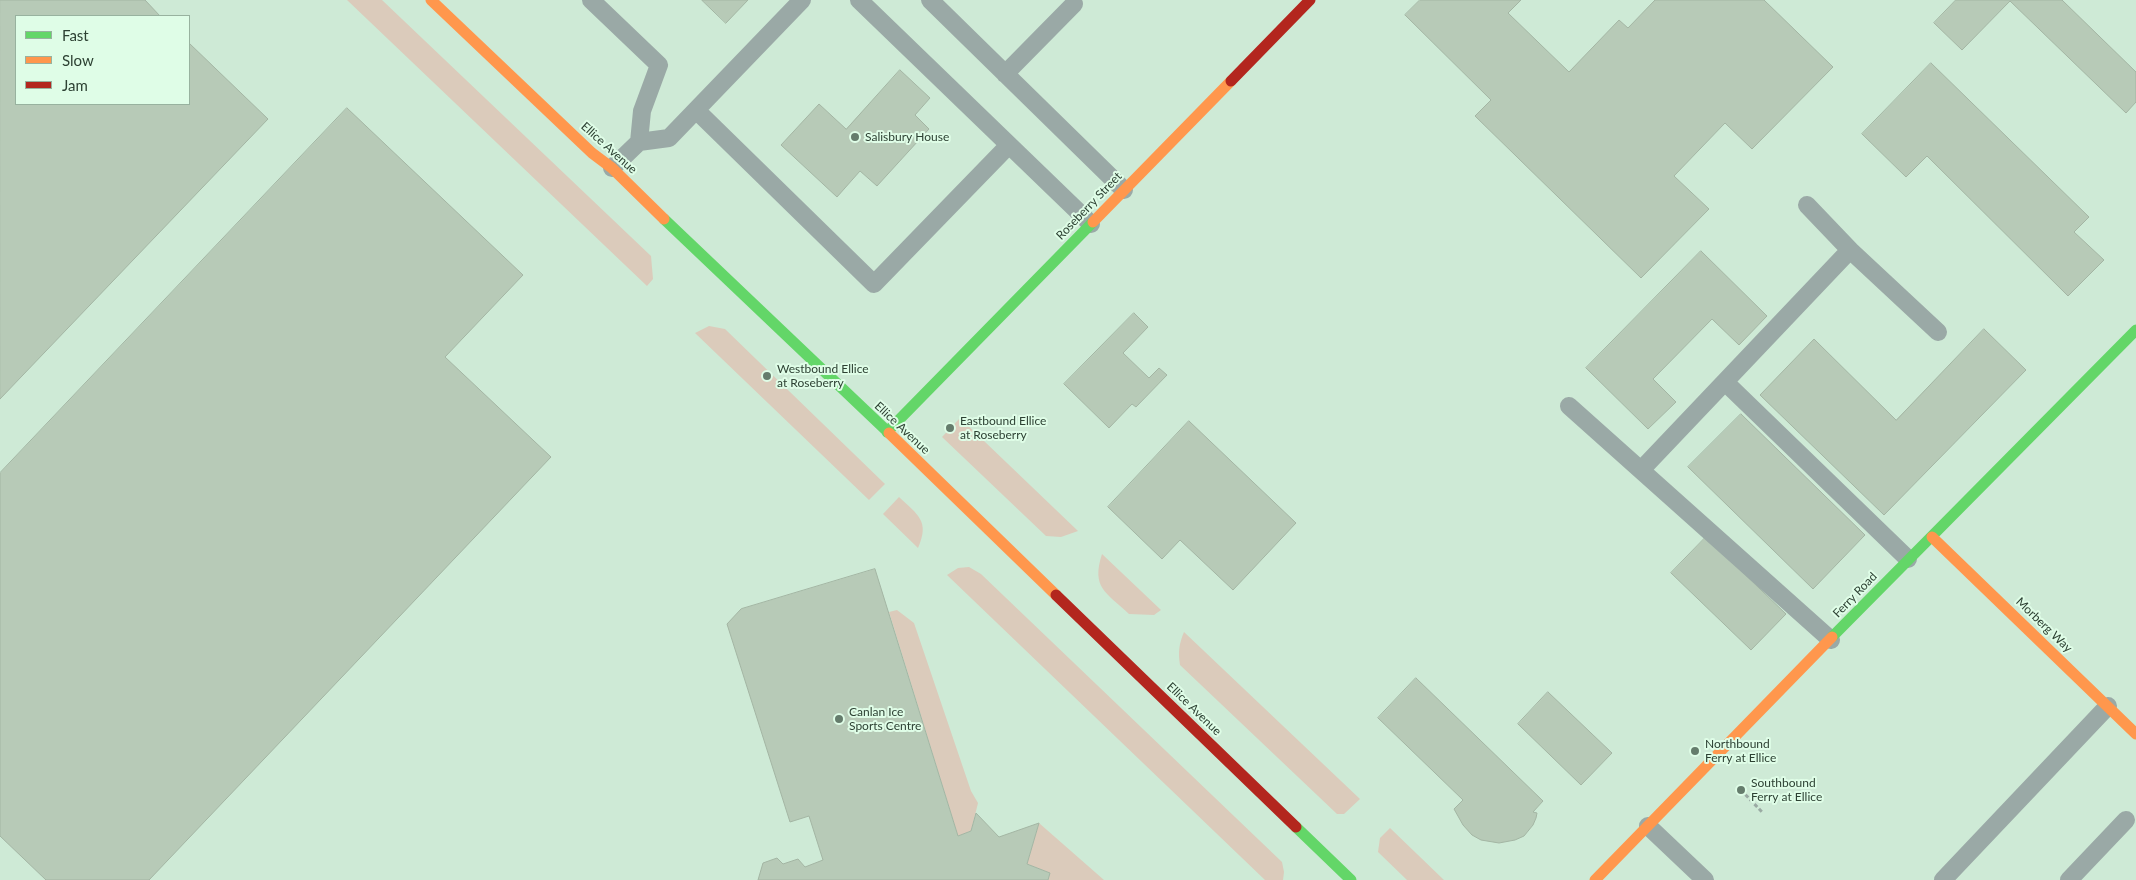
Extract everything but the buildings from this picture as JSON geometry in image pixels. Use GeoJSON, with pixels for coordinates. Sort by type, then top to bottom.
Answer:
{"type":"FeatureCollection","features":[{"type":"Feature","properties":{"kind":"main road","name":"Ellice Avenue"},"geometry":{"type":"LineString","coordinates":[[431,0],[592,153],[612,168],[1351,880]]}},
{"type":"Feature","properties":{"kind":"main road","name":"Roseberry Street"},"geometry":{"type":"LineString","coordinates":[[887,432],[1310,0]]}},
{"type":"Feature","properties":{"kind":"main road","name":"Ferry Road"},"geometry":{"type":"LineString","coordinates":[[1600,879],[1648,826],[1908,559],[2136,330]]}},
{"type":"Feature","properties":{"kind":"main road","name":"Morberg Way"},"geometry":{"type":"LineString","coordinates":[[1932,537],[2136,734]]}},
{"type":"Feature","properties":{"kind":"lane"},"geometry":{"type":"LineString","coordinates":[[591,0],[659,65],[642,111],[638,142],[612,168]]}},
{"type":"Feature","properties":{"kind":"lane"},"geometry":{"type":"LineString","coordinates":[[638,142],[669,138],[802,0]]}},
{"type":"Feature","properties":{"kind":"lane"},"geometry":{"type":"LineString","coordinates":[[859,0],[1091,224]]}},
{"type":"Feature","properties":{"kind":"lane"},"geometry":{"type":"LineString","coordinates":[[930,0],[1124,190]]}},
{"type":"Feature","properties":{"kind":"lane"},"geometry":{"type":"LineString","coordinates":[[1005,74],[1074,4]]}},
{"type":"Feature","properties":{"kind":"lane"},"geometry":{"type":"LineString","coordinates":[[696,110],[874,284],[1010,145]]}},
{"type":"Feature","properties":{"kind":"lane"},"geometry":{"type":"LineString","coordinates":[[1806,206],[1938,332]]}},
{"type":"Feature","properties":{"kind":"lane"},"geometry":{"type":"LineString","coordinates":[[1641,470],[1850,250]]}},
{"type":"Feature","properties":{"kind":"lane"},"geometry":{"type":"LineString","coordinates":[[1726,382],[1908,559]]}},
{"type":"Feature","properties":{"kind":"lane"},"geometry":{"type":"LineString","coordinates":[[1569,406],[1831,640]]}},
{"type":"Feature","properties":{"kind":"lane"},"geometry":{"type":"LineString","coordinates":[[1943,880],[2108,706]]}},
{"type":"Feature","properties":{"kind":"lane"},"geometry":{"type":"LineString","coordinates":[[2069,880],[2126,820]]}},
{"type":"Feature","properties":{"kind":"lane"},"geometry":{"type":"LineString","coordinates":[[1648,826],[1705,880]]}},
{"type":"Feature","properties":{"kind":"path"},"geometry":{"type":"LineString","coordinates":[[1741,790],[1763,813]]}},
{"type":"Feature","properties":{"kind":"shaded area"},"geometry":{"type":"Polygon","coordinates":[[[347,0],[382,0],[651,256],[653,279],[647,286],[347,0]]]}},
{"type":"Feature","properties":{"kind":"shaded area"},"geometry":{"type":"Polygon","coordinates":[[[709,326],[725,329],[885,484],[869,500],[695,333],[709,326]]]}},
{"type":"Feature","properties":{"kind":"shaded area"},"geometry":{"type":"Polygon","coordinates":[[[960,418],[1078,531],[1061,537],[1046,536],[942,437],[960,418]]]}},
{"type":"Feature","properties":{"kind":"shaded area"},"geometry":{"type":"Polygon","coordinates":[[[899,497],[920,519],[923,531],[918,548],[883,514],[899,497]]]}},
{"type":"Feature","properties":{"kind":"shaded area"},"geometry":{"type":"Polygon","coordinates":[[[1102,554],[1161,610],[1154,615],[1129,614],[1107,594],[1098,575],[1102,554]]]}},
{"type":"Feature","properties":{"kind":"shaded area"},"geometry":{"type":"Polygon","coordinates":[[[969,567],[981,574],[1282,862],[1283,880],[1265,880],[947,575],[958,568],[969,567]]]}},
{"type":"Feature","properties":{"kind":"shaded area"},"geometry":{"type":"Polygon","coordinates":[[[897,610],[914,623],[971,791],[978,803],[971,831],[958,836],[889,612],[897,610]]]}},
{"type":"Feature","properties":{"kind":"shaded area"},"geometry":{"type":"Polygon","coordinates":[[[1184,632],[1360,799],[1344,814],[1337,814],[1180,665],[1179,648],[1184,632]]]}},
{"type":"Feature","properties":{"kind":"shaded area"},"geometry":{"type":"Polygon","coordinates":[[[1039,823],[1104,880],[1048,880],[1050,873],[1027,864],[1039,823]]]}},
{"type":"Feature","properties":{"kind":"shaded area"},"geometry":{"type":"Polygon","coordinates":[[[1390,828],[1444,880],[1407,880],[1378,852],[1380,838],[1390,828]]]}},
{"type":"Feature","properties":{"kind":"traffic: fast"},"geometry":{"type":"LineString","coordinates":[[664,219],[889,433]]}},
{"type":"Feature","properties":{"kind":"traffic: fast"},"geometry":{"type":"LineString","coordinates":[[887,432],[1093,222]]}},
{"type":"Feature","properties":{"kind":"traffic: fast"},"geometry":{"type":"LineString","coordinates":[[1832,637],[2136,330]]}},
{"type":"Feature","properties":{"kind":"traffic: fast"},"geometry":{"type":"LineString","coordinates":[[1296,827],[1351,880]]}},
{"type":"Feature","properties":{"kind":"traffic: slow"},"geometry":{"type":"LineString","coordinates":[[431,0],[592,153],[612,168],[664,219]]}},
{"type":"Feature","properties":{"kind":"traffic: slow"},"geometry":{"type":"LineString","coordinates":[[1093,222],[1231,81]]}},
{"type":"Feature","properties":{"kind":"traffic: slow"},"geometry":{"type":"LineString","coordinates":[[889,433],[1056,595]]}},
{"type":"Feature","properties":{"kind":"traffic: slow"},"geometry":{"type":"LineString","coordinates":[[1932,537],[2136,734]]}},
{"type":"Feature","properties":{"kind":"traffic: slow"},"geometry":{"type":"LineString","coordinates":[[1595,880],[1832,637]]}},
{"type":"Feature","properties":{"kind":"traffic: jam"},"geometry":{"type":"LineString","coordinates":[[1231,81],[1310,0]]}},
{"type":"Feature","properties":{"kind":"traffic: jam"},"geometry":{"type":"LineString","coordinates":[[1056,595],[1296,827]]}},
{"type":"Feature","properties":{"kind":"place","name":"Salisbury House"},"geometry":{"type":"Point","coordinates":[855,137]}},
{"type":"Feature","properties":{"kind":"place","name":"Westbound Ellice at Roseberry"},"geometry":{"type":"Point","coordinates":[767,376]}},
{"type":"Feature","properties":{"kind":"place","name":"Eastbound Ellice at Roseberry"},"geometry":{"type":"Point","coordinates":[950,428]}},
{"type":"Feature","properties":{"kind":"place","name":"Canlan Ice Sports Centre"},"geometry":{"type":"Point","coordinates":[839,719]}},
{"type":"Feature","properties":{"kind":"place","name":"Northbound Ferry at Ellice"},"geometry":{"type":"Point","coordinates":[1695,751]}},
{"type":"Feature","properties":{"kind":"place","name":"Southbound Ferry at Ellice"},"geometry":{"type":"Point","coordinates":[1741,790]}}]}
